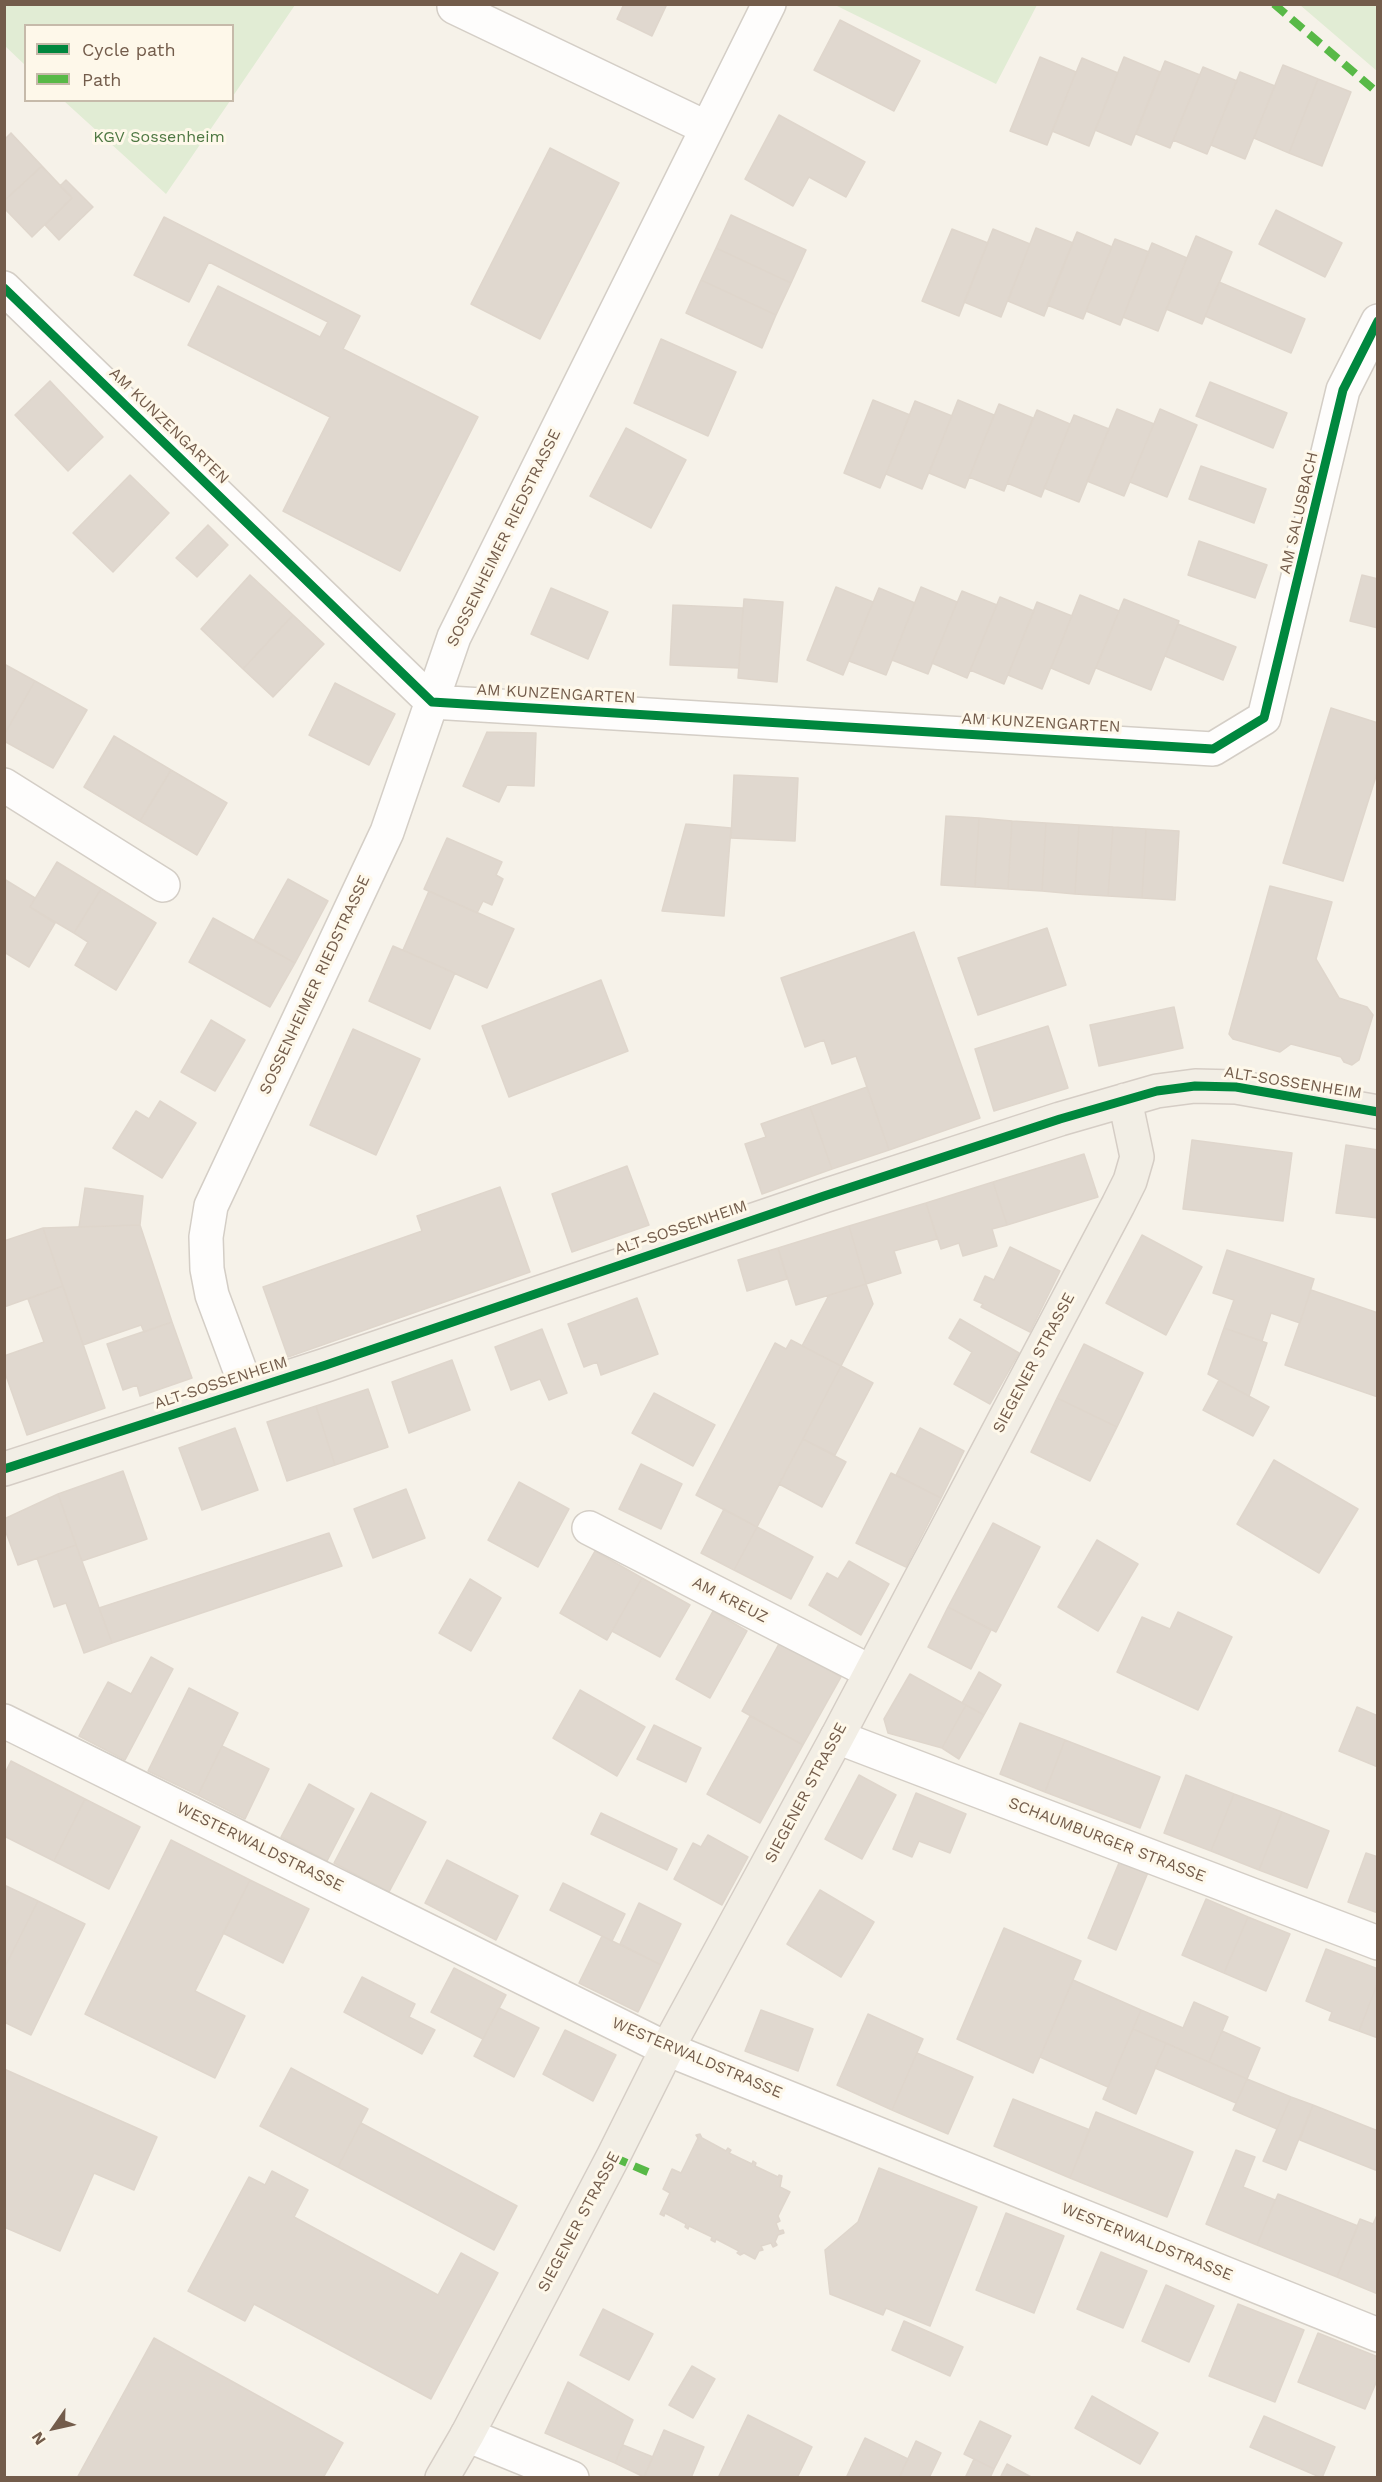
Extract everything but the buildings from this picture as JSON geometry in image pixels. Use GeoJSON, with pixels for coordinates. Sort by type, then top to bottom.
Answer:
{"type":"FeatureCollection","features":[{"type":"Feature","properties":{"kind":"main road","name":"ALT-SOSSENHEIM"},"geometry":{"type":"LineString","coordinates":[[4,1469],[326,1365],[824,1196],[1157,1090],[1185,1087],[1236,1087],[1377,1112]]}},
{"type":"Feature","properties":{"kind":"main road","name":"SIEGENER STRASSE"},"geometry":{"type":"LineString","coordinates":[[442,2478],[613,2157],[667,2049],[837,1737],[1130,1181],[1137,1157],[1125,1100]]}},
{"type":"Feature","properties":{"kind":"street","name":"SOSSENHEIMER RIEDSTRASSE"},"geometry":{"type":"LineString","coordinates":[[247,1389],[211,1287],[206,1237],[211,1206],[387,832],[454,637],[769,4]]}},
{"type":"Feature","properties":{"kind":"street"},"geometry":{"type":"LineString","coordinates":[[454,7],[707,128]]}},
{"type":"Feature","properties":{"kind":"street","name":"AM KUNZENGARTEN"},"geometry":{"type":"LineString","coordinates":[[7,295],[432,702],[1213,749],[1264,718]]}},
{"type":"Feature","properties":{"kind":"street","name":"AM SALUSBACH"},"geometry":{"type":"LineString","coordinates":[[1264,718],[1343,390],[1377,321]]}},
{"type":"Feature","properties":{"kind":"street"},"geometry":{"type":"LineString","coordinates":[[4,785],[163,885]]}},
{"type":"Feature","properties":{"kind":"street","name":"AM KREUZ"},"geometry":{"type":"LineString","coordinates":[[589,1528],[871,1672]]}},
{"type":"Feature","properties":{"kind":"street","name":"WESTERWALDSTRASSE"},"geometry":{"type":"LineString","coordinates":[[4,1721],[667,2049],[1377,2335]]}},
{"type":"Feature","properties":{"kind":"street","name":"SCHAUMBURGER STRASSE"},"geometry":{"type":"LineString","coordinates":[[837,1737],[1377,1942]]}},
{"type":"Feature","properties":{"kind":"street"},"geometry":{"type":"LineString","coordinates":[[467,2434],[572,2478]]}},
{"type":"Feature","properties":{"kind":"green space","name":"KGV Sossenheim"},"geometry":{"type":"Polygon","coordinates":[[[5,4],[295,5],[234,95],[234,24],[24,24],[24,64],[5,46],[5,4]]]}},
{"type":"Feature","properties":{"kind":"green space"},"geometry":{"type":"Polygon","coordinates":[[[1037,4],[996,84],[835,5],[1037,4]]]}},
{"type":"Feature","properties":{"kind":"green space"},"geometry":{"type":"Polygon","coordinates":[[[1300,5],[1377,5],[1377,71],[1300,5]]]}},
{"type":"Feature","properties":{"kind":"green space","name":"KGV Sossenheim"},"geometry":{"type":"Polygon","coordinates":[[[65,102],[229,102],[166,194],[65,102]]]}},
{"type":"Feature","properties":{"kind":"marked path"},"geometry":{"type":"LineString","coordinates":[[1274,4],[1378,93]]}},
{"type":"Feature","properties":{"kind":"marked path"},"geometry":{"type":"LineString","coordinates":[[613,2157],[648,2172]]}},
{"type":"Feature","properties":{"kind":"cycle path"},"geometry":{"type":"LineString","coordinates":[[4,288],[432,702],[1213,749],[1264,718],[1343,390],[1378,321]]}},
{"type":"Feature","properties":{"kind":"cycle path"},"geometry":{"type":"LineString","coordinates":[[4,1469],[326,1365],[824,1196],[1060,1119],[1157,1091],[1195,1086],[1236,1087],[1378,1112]]}}]}
